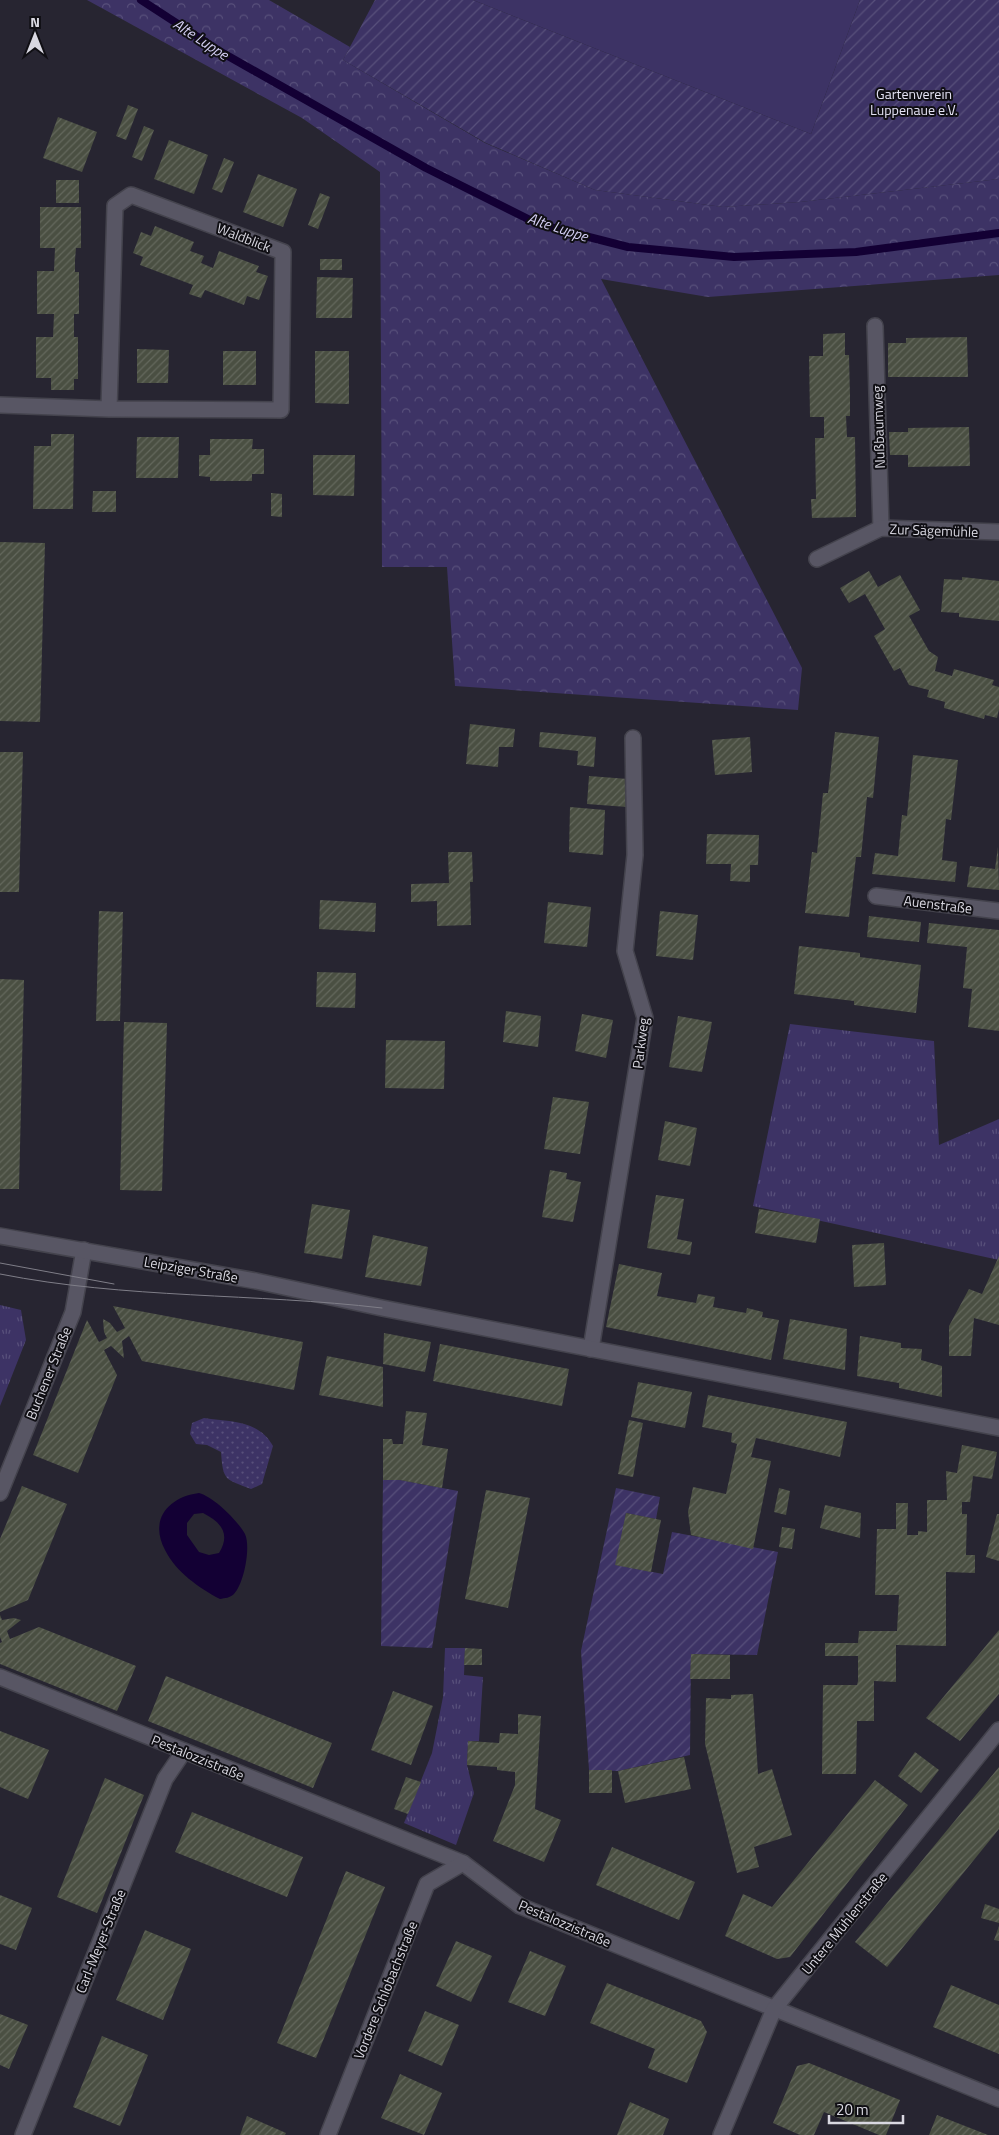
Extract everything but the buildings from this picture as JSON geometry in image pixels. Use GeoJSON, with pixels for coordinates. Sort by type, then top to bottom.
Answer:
{"type":"FeatureCollection","features":[{"type":"Feature","properties":{"kind":"street","name":"Waldblick"},"geometry":{"type":"LineString","coordinates":[[0,405],[109,408],[282,410],[283,252],[131,195],[115,206],[109,408]]}},
{"type":"Feature","properties":{"kind":"street","name":"Nußbaumweg"},"geometry":{"type":"LineString","coordinates":[[875,326],[881,528]]}},
{"type":"Feature","properties":{"kind":"street","name":"Zur Sägemühle"},"geometry":{"type":"LineString","coordinates":[[817,559],[881,528],[999,532]]}},
{"type":"Feature","properties":{"kind":"street","name":"Parkweg"},"geometry":{"type":"LineString","coordinates":[[591,1349],[646,1018],[625,951],[635,855],[633,738]]}},
{"type":"Feature","properties":{"kind":"street","name":"Auenstraße"},"geometry":{"type":"LineString","coordinates":[[876,896],[999,911]]}},
{"type":"Feature","properties":{"kind":"street","name":"Leipziger Straße"},"geometry":{"type":"LineString","coordinates":[[0,1236],[256,1281],[382,1308],[999,1428]]}},
{"type":"Feature","properties":{"kind":"street","name":"Buchener Straße"},"geometry":{"type":"LineString","coordinates":[[0,1493],[73,1312],[84,1250]]}},
{"type":"Feature","properties":{"kind":"street","name":"Pestalozzistraße"},"geometry":{"type":"LineString","coordinates":[[0,1677],[463,1864],[520,1906],[999,2099]]}},
{"type":"Feature","properties":{"kind":"street","name":"Untere Mühlenstraße"},"geometry":{"type":"LineString","coordinates":[[722,2135],[774,2009],[999,1730]]}},
{"type":"Feature","properties":{"kind":"street","name":"Carl-Meyer-Straße"},"geometry":{"type":"LineString","coordinates":[[23,2135],[165,1779],[184,1751]]}},
{"type":"Feature","properties":{"kind":"street","name":"Vordere Schlobachstraße"},"geometry":{"type":"LineString","coordinates":[[328,2135],[427,1884],[463,1864]]}},
{"type":"Feature","properties":{"kind":"green space"},"geometry":{"type":"Polygon","coordinates":[[[87,0],[269,0],[350,47],[343,60],[485,143],[595,190],[723,207],[800,202],[999,179],[999,275],[708,297],[601,279],[802,668],[798,710],[455,686],[447,567],[382,567],[380,172],[302,118],[87,0]]]}},
{"type":"Feature","properties":{"kind":"green space","name":"Gartenverein Luppenaue e.V."},"geometry":{"type":"Polygon","coordinates":[[[375,0],[473,0],[811,134],[860,0],[999,0],[999,179],[800,202],[723,207],[595,190],[486,143],[343,60],[375,0]]]}},
{"type":"Feature","properties":{"kind":"green space"},"geometry":{"type":"Polygon","coordinates":[[[473,0],[860,0],[811,134],[473,0]]]}},
{"type":"Feature","properties":{"kind":"green space"},"geometry":{"type":"Polygon","coordinates":[[[790,1024],[934,1041],[939,1145],[999,1119],[999,1260],[753,1206],[790,1024]]]}},
{"type":"Feature","properties":{"kind":"green space"},"geometry":{"type":"Polygon","coordinates":[[[0,1305],[21,1310],[26,1340],[0,1406],[0,1305]]]}},
{"type":"Feature","properties":{"kind":"green space"},"geometry":{"type":"Polygon","coordinates":[[[204,1418],[243,1424],[260,1431],[267,1437],[273,1446],[262,1484],[251,1489],[231,1481],[227,1478],[223,1469],[221,1452],[207,1445],[196,1444],[190,1434],[192,1423],[204,1418]]]}},
{"type":"Feature","properties":{"kind":"green space"},"geometry":{"type":"Polygon","coordinates":[[[383,1480],[400,1480],[458,1491],[432,1648],[381,1646],[383,1480]]]}},
{"type":"Feature","properties":{"kind":"green space"},"geometry":{"type":"Polygon","coordinates":[[[616,1488],[660,1497],[656,1519],[626,1513],[616,1565],[663,1574],[672,1532],[778,1552],[757,1655],[691,1654],[690,1755],[618,1771],[589,1770],[581,1651],[616,1488]]]}},
{"type":"Feature","properties":{"kind":"green space"},"geometry":{"type":"Polygon","coordinates":[[[445,1648],[465,1648],[464,1675],[483,1677],[479,1741],[469,1741],[468,1744],[467,1765],[474,1793],[456,1845],[404,1823],[432,1753],[443,1697],[445,1648]]]}},
{"type":"Feature","properties":{"kind":"shaded area"},"geometry":{"type":"Polygon","coordinates":[[[199,1493],[212,1499],[231,1516],[245,1534],[247,1540],[246,1565],[238,1589],[229,1597],[220,1599],[204,1590],[175,1565],[165,1550],[159,1529],[164,1512],[178,1499],[199,1493]],[[203,1513],[194,1514],[187,1523],[187,1535],[199,1552],[209,1555],[219,1553],[224,1540],[224,1534],[215,1520],[203,1513]]]}},
{"type":"Feature","properties":{"kind":"waterway","name":"Alte Luppe"},"geometry":{"type":"LineString","coordinates":[[141,0],[221,52],[426,168],[538,224],[628,247],[734,257],[856,252],[999,233]]}},
{"type":"Feature","properties":{"kind":"tram line"},"geometry":{"type":"LineString","coordinates":[[0,1263],[114,1284]]}},
{"type":"Feature","properties":{"kind":"tram line"},"geometry":{"type":"LineString","coordinates":[[0,1274],[95,1288],[334,1303],[382,1308]]}}]}
